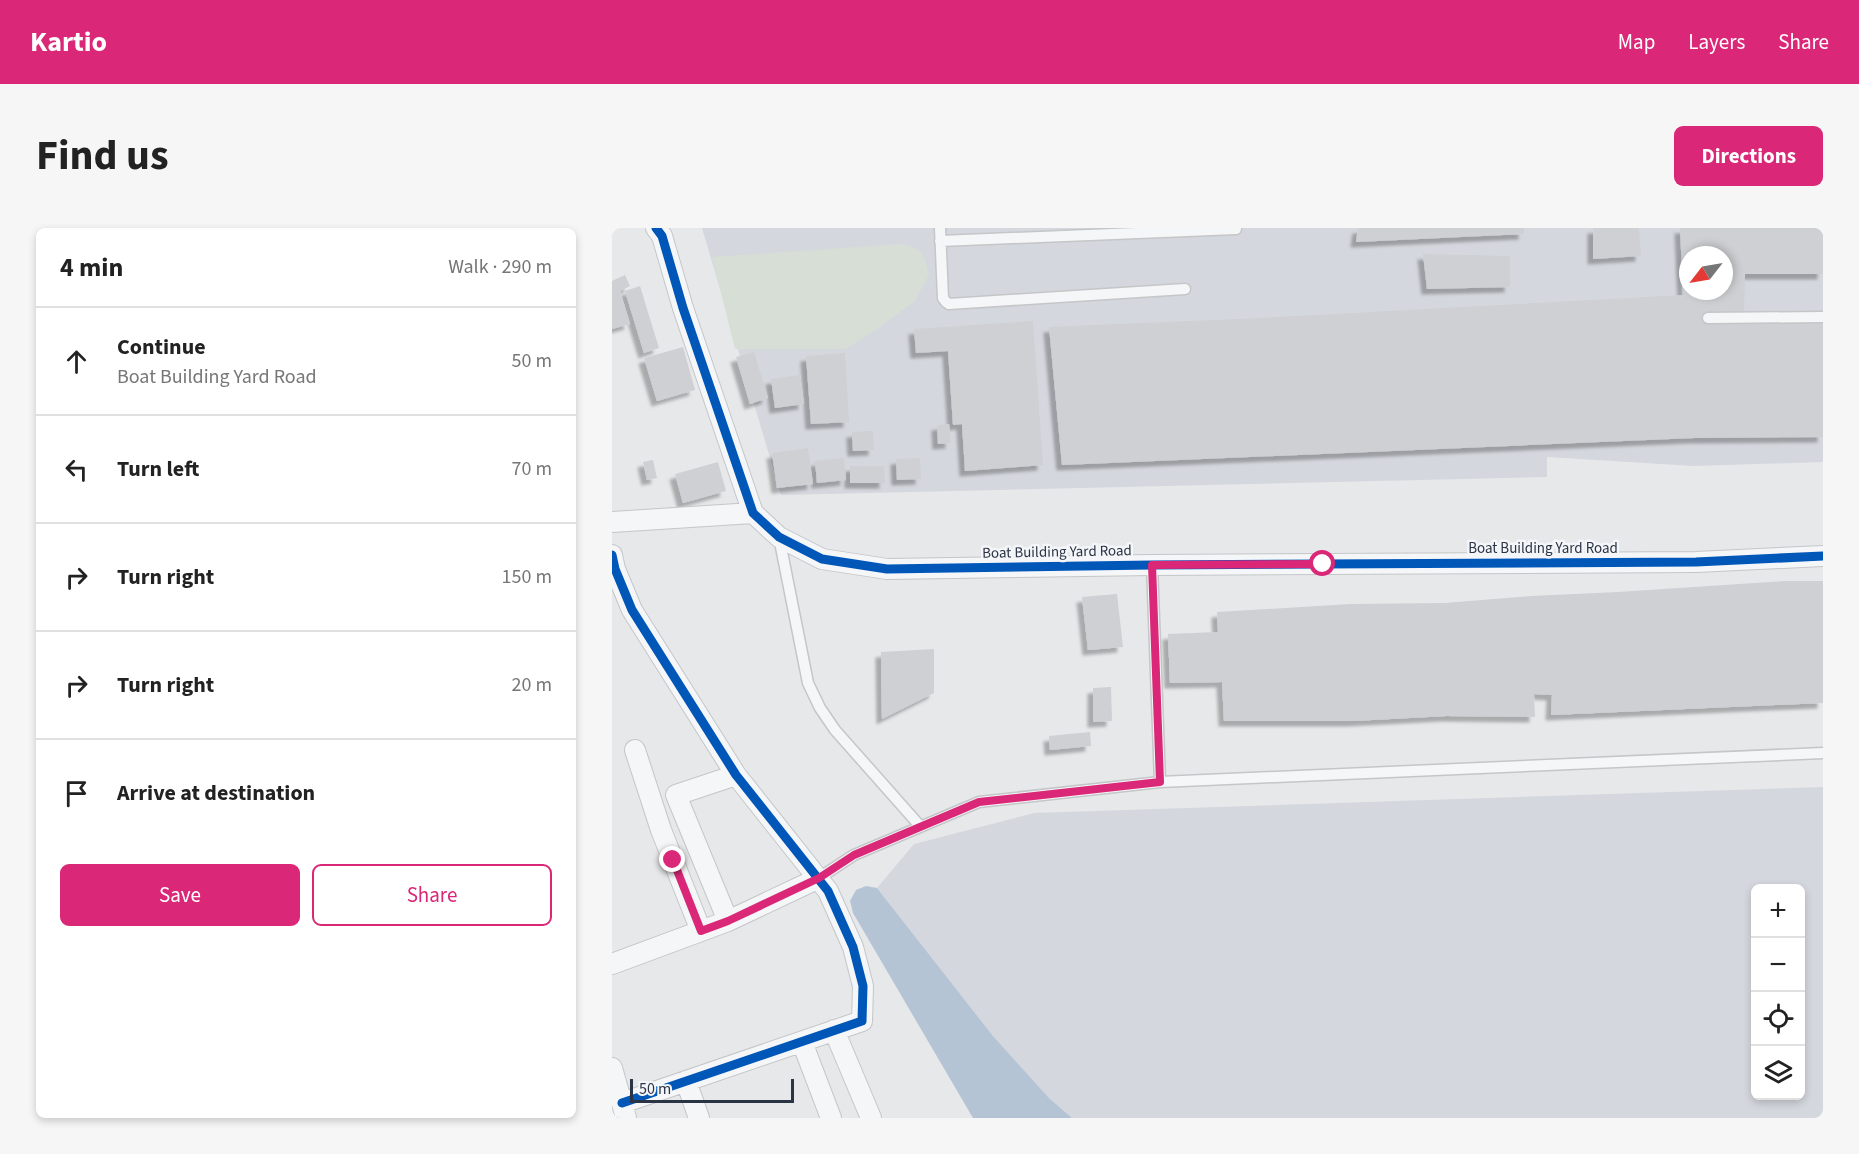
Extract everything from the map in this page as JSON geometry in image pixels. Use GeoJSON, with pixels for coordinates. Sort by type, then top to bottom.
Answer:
{"type":"FeatureCollection","features":[{"type":"Feature","properties":{"kind":"street","name":"Boat Building Yard Road"},"geometry":{"type":"LineString","coordinates":[[656,228],[662,236],[683,308],[753,513],[779,537],[822,559],[887,569],[1696,562],[1823,556]]}},
{"type":"Feature","properties":{"kind":"street"},"geometry":{"type":"LineString","coordinates":[[612,522],[753,513]]}},
{"type":"Feature","properties":{"kind":"street"},"geometry":{"type":"LineString","coordinates":[[612,555],[615,569],[632,610],[736,775],[820,877],[852,947],[862,987],[862,1021],[686,1081],[624,1110],[612,1068]]}},
{"type":"Feature","properties":{"kind":"street"},"geometry":{"type":"LineString","coordinates":[[635,750],[661,830],[701,931]]}},
{"type":"Feature","properties":{"kind":"street"},"geometry":{"type":"LineString","coordinates":[[728,921],[703,866],[676,795],[736,775]]}},
{"type":"Feature","properties":{"kind":"street"},"geometry":{"type":"LineString","coordinates":[[612,964],[728,921],[820,877]]}},
{"type":"Feature","properties":{"kind":"street"},"geometry":{"type":"LineString","coordinates":[[834,1030],[871,1118]]}},
{"type":"Feature","properties":{"kind":"street"},"geometry":{"type":"LineString","coordinates":[[802,1042],[831,1118]]}},
{"type":"Feature","properties":{"kind":"street"},"geometry":{"type":"LineString","coordinates":[[686,1081],[699,1118]]}},
{"type":"Feature","properties":{"kind":"lane"},"geometry":{"type":"LineString","coordinates":[[940,228],[944,298],[949,304],[1185,289]]}},
{"type":"Feature","properties":{"kind":"lane"},"geometry":{"type":"LineString","coordinates":[[940,241],[1236,229]]}},
{"type":"Feature","properties":{"kind":"lane"},"geometry":{"type":"LineString","coordinates":[[1708,318],[1823,317]]}},
{"type":"Feature","properties":{"kind":"lane"},"geometry":{"type":"LineString","coordinates":[[779,537],[808,683],[820,708],[835,730],[920,826]]}},
{"type":"Feature","properties":{"kind":"lane"},"geometry":{"type":"LineString","coordinates":[[1152,565],[1160,782]]}},
{"type":"Feature","properties":{"kind":"lane"},"geometry":{"type":"LineString","coordinates":[[820,877],[854,855],[979,802],[1160,782],[1823,753]]}},
{"type":"Feature","properties":{"kind":"shaded area"},"geometry":{"type":"Polygon","coordinates":[[[702,228],[1823,228],[1823,462],[1694,466],[1547,457],[1547,477],[781,495],[702,228]]]}},
{"type":"Feature","properties":{"kind":"shaded area"},"geometry":{"type":"Polygon","coordinates":[[[901,244],[914,247],[921,253],[929,275],[915,301],[876,330],[845,349],[735,349],[712,257],[901,244]]]}},
{"type":"Feature","properties":{"kind":"shaded area"},"geometry":{"type":"Polygon","coordinates":[[[1823,787],[1823,1118],[1072,1118],[1049,1098],[993,1036],[877,888],[914,844],[1034,813],[1823,787]]]}},
{"type":"Feature","properties":{"kind":"water"},"geometry":{"type":"Polygon","coordinates":[[[866,886],[877,888],[993,1036],[1049,1098],[1072,1118],[973,1118],[853,913],[850,901],[856,890],[866,886]]]}},
{"type":"Feature","properties":{"kind":"building"},"geometry":{"type":"Polygon","coordinates":[[[1358,228],[1524,228],[1524,234],[1356,242],[1358,228]]]}},
{"type":"Feature","properties":{"kind":"building"},"geometry":{"type":"Polygon","coordinates":[[[1593,228],[1639,228],[1641,256],[1593,259],[1593,228]]]}},
{"type":"Feature","properties":{"kind":"building"},"geometry":{"type":"Polygon","coordinates":[[[1680,228],[1823,228],[1823,274],[1745,274],[1744,316],[1823,313],[1823,437],[1694,438],[1062,465],[1049,327],[1679,295],[1679,300],[1733,300],[1733,246],[1681,246],[1680,228]]]}},
{"type":"Feature","properties":{"kind":"building"},"geometry":{"type":"Polygon","coordinates":[[[1423,254],[1510,256],[1510,287],[1427,289],[1423,254]]]}},
{"type":"Feature","properties":{"kind":"building"},"geometry":{"type":"Polygon","coordinates":[[[625,275],[630,286],[620,291],[630,324],[612,329],[612,281],[625,275]]]}},
{"type":"Feature","properties":{"kind":"building"},"geometry":{"type":"Polygon","coordinates":[[[640,286],[659,348],[644,353],[625,291],[640,286]]]}},
{"type":"Feature","properties":{"kind":"building"},"geometry":{"type":"Polygon","coordinates":[[[1033,321],[1043,465],[965,471],[962,424],[953,425],[948,351],[916,353],[914,329],[1033,321]]]}},
{"type":"Feature","properties":{"kind":"building"},"geometry":{"type":"Polygon","coordinates":[[[683,347],[695,390],[657,401],[644,358],[683,347]]]}},
{"type":"Feature","properties":{"kind":"building"},"geometry":{"type":"Polygon","coordinates":[[[754,352],[768,398],[750,404],[736,357],[754,352]]]}},
{"type":"Feature","properties":{"kind":"building"},"geometry":{"type":"Polygon","coordinates":[[[845,353],[849,422],[811,424],[806,356],[845,353]]]}},
{"type":"Feature","properties":{"kind":"building"},"geometry":{"type":"Polygon","coordinates":[[[800,375],[804,404],[775,408],[771,379],[800,375]]]}},
{"type":"Feature","properties":{"kind":"building"},"geometry":{"type":"Polygon","coordinates":[[[949,424],[951,443],[938,444],[937,425],[949,424]]]}},
{"type":"Feature","properties":{"kind":"building"},"geometry":{"type":"Polygon","coordinates":[[[873,431],[874,450],[853,451],[852,432],[873,431]]]}},
{"type":"Feature","properties":{"kind":"building"},"geometry":{"type":"Polygon","coordinates":[[[808,448],[813,484],[777,488],[772,453],[808,448]]]}},
{"type":"Feature","properties":{"kind":"building"},"geometry":{"type":"Polygon","coordinates":[[[844,458],[846,480],[817,483],[815,461],[844,458]]]}},
{"type":"Feature","properties":{"kind":"building"},"geometry":{"type":"Polygon","coordinates":[[[920,458],[921,479],[897,480],[896,459],[920,458]]]}},
{"type":"Feature","properties":{"kind":"building"},"geometry":{"type":"Polygon","coordinates":[[[653,460],[657,478],[647,480],[643,462],[653,460]]]}},
{"type":"Feature","properties":{"kind":"building"},"geometry":{"type":"Polygon","coordinates":[[[718,462],[726,491],[683,503],[675,474],[718,462]]]}},
{"type":"Feature","properties":{"kind":"building"},"geometry":{"type":"Polygon","coordinates":[[[850,466],[884,466],[885,483],[850,483],[850,466]]]}},
{"type":"Feature","properties":{"kind":"building"},"geometry":{"type":"Polygon","coordinates":[[[1785,581],[1823,581],[1823,703],[1551,715],[1552,695],[1534,694],[1535,717],[1447,716],[1353,721],[1224,721],[1222,682],[1170,683],[1168,634],[1218,632],[1217,612],[1351,604],[1445,603],[1785,581]]]}},
{"type":"Feature","properties":{"kind":"building"},"geometry":{"type":"Polygon","coordinates":[[[1117,594],[1123,647],[1088,650],[1082,597],[1117,594]]]}},
{"type":"Feature","properties":{"kind":"building"},"geometry":{"type":"Polygon","coordinates":[[[934,649],[934,693],[882,719],[881,652],[934,649]]]}},
{"type":"Feature","properties":{"kind":"building"},"geometry":{"type":"Polygon","coordinates":[[[1111,687],[1112,721],[1093,722],[1093,688],[1111,687]]]}},
{"type":"Feature","properties":{"kind":"building"},"geometry":{"type":"Polygon","coordinates":[[[1090,732],[1091,746],[1050,750],[1049,736],[1090,732]]]}},
{"type":"Feature","properties":{"kind":"cycle path"},"geometry":{"type":"LineString","coordinates":[[656,228],[662,236],[683,308],[753,513],[779,537],[822,559],[887,569],[1696,562],[1823,556]]}},
{"type":"Feature","properties":{"kind":"cycle path"},"geometry":{"type":"LineString","coordinates":[[612,555],[615,569],[632,610],[736,775],[828,891],[853,947],[863,986],[862,1021],[622,1103]]}},
{"type":"Feature","properties":{"kind":"route"},"geometry":{"type":"LineString","coordinates":[[673,860],[701,931],[728,921],[819,878],[854,855],[979,802],[1160,782],[1152,565],[1323,564]]}}]}
